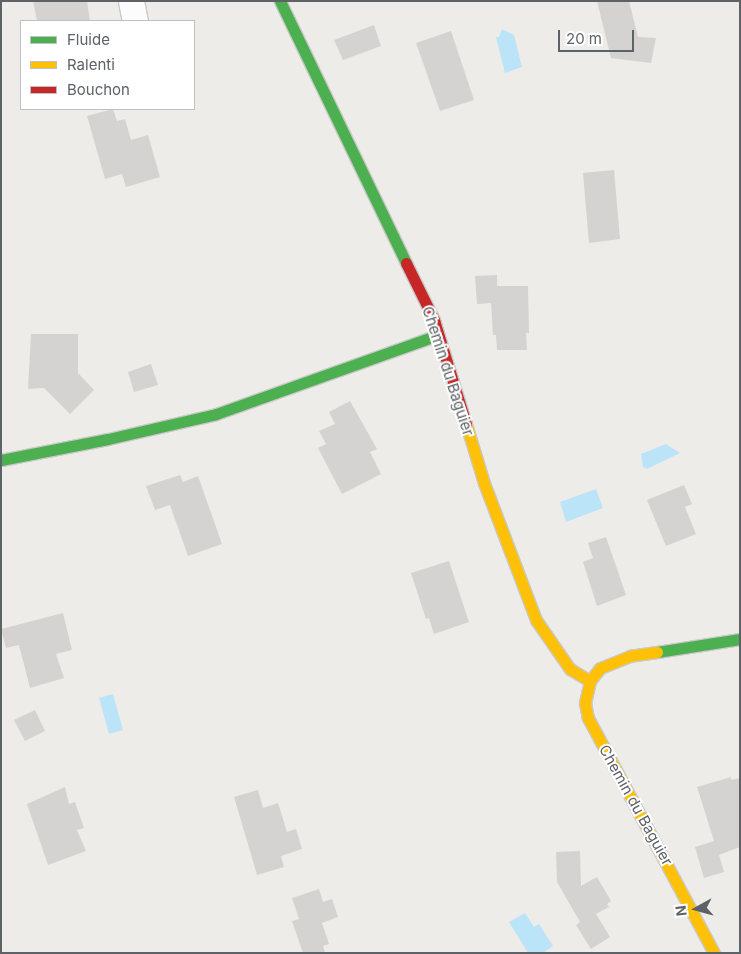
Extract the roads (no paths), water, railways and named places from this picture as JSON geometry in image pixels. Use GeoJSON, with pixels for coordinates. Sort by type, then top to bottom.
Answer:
{"type":"FeatureCollection","features":[{"type":"Feature","properties":{"kind":"street"},"geometry":{"type":"LineString","coordinates":[[131,1],[135,20]]}},
{"type":"Feature","properties":{"kind":"street","name":"Chemin du Baguier"},"geometry":{"type":"LineString","coordinates":[[280,1],[434,320],[484,483],[536,620],[570,669],[590,681],[585,703],[588,718],[714,953]]}},
{"type":"Feature","properties":{"kind":"street"},"geometry":{"type":"LineString","coordinates":[[1,460],[98,441],[216,414],[438,335]]}},
{"type":"Feature","properties":{"kind":"street"},"geometry":{"type":"LineString","coordinates":[[590,681],[600,668],[630,656],[740,640]]}},
{"type":"Feature","properties":{"kind":"water"},"geometry":{"type":"Polygon","coordinates":[[[502,29],[514,35],[522,67],[505,73],[496,37],[499,37],[502,29]]]}},
{"type":"Feature","properties":{"kind":"water"},"geometry":{"type":"Polygon","coordinates":[[[666,444],[680,453],[647,469],[643,467],[641,454],[666,444]]]}},
{"type":"Feature","properties":{"kind":"water"},"geometry":{"type":"Polygon","coordinates":[[[596,489],[603,508],[566,522],[560,502],[596,489]]]}},
{"type":"Feature","properties":{"kind":"water"},"geometry":{"type":"Polygon","coordinates":[[[113,694],[123,730],[109,734],[99,698],[113,694]]]}},
{"type":"Feature","properties":{"kind":"water"},"geometry":{"type":"Polygon","coordinates":[[[525,913],[534,927],[539,924],[553,946],[543,953],[528,953],[509,922],[525,913]]]}}]}
